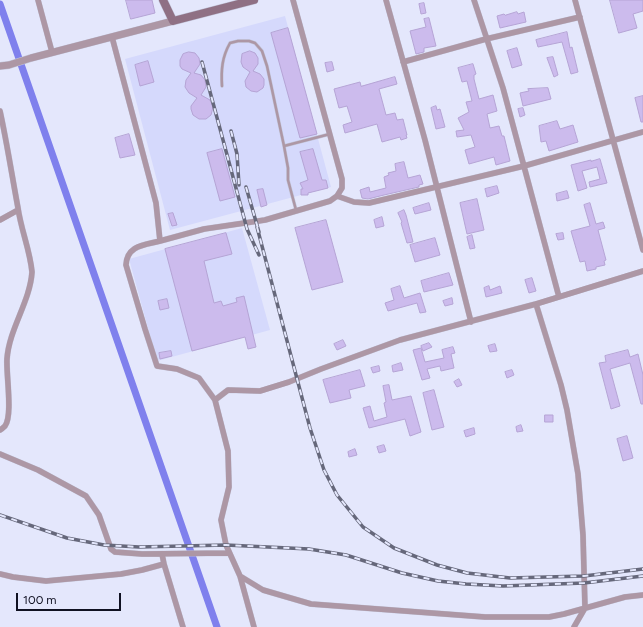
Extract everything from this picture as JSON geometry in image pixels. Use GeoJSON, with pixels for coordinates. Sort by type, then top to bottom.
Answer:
{"type":"FeatureCollection","features":[{"type":"Feature","properties":{"kind":"main road"},"geometry":{"type":"LineString","coordinates":[[163,0],[173,21],[232,3],[254,0]]}},
{"type":"Feature","properties":{"kind":"street"},"geometry":{"type":"LineString","coordinates":[[38,0],[52,52]]}},
{"type":"Feature","properties":{"kind":"street"},"geometry":{"type":"LineString","coordinates":[[254,627],[240,576],[226,545],[221,520],[229,487],[228,451],[215,400],[199,378],[177,369],[157,366],[126,265],[126,257],[134,248],[204,228],[265,220],[330,201],[337,196],[342,188],[342,179],[331,134],[293,0]]}},
{"type":"Feature","properties":{"kind":"street"},"geometry":{"type":"LineString","coordinates":[[386,0],[437,188],[471,322]]}},
{"type":"Feature","properties":{"kind":"street"},"geometry":{"type":"LineString","coordinates":[[474,0],[503,88],[559,297]]}},
{"type":"Feature","properties":{"kind":"street"},"geometry":{"type":"LineString","coordinates":[[575,0],[643,250]]}},
{"type":"Feature","properties":{"kind":"street"},"geometry":{"type":"LineString","coordinates":[[403,62],[580,17]]}},
{"type":"Feature","properties":{"kind":"street"},"geometry":{"type":"LineString","coordinates":[[0,66],[9,65],[52,52],[173,21]]}},
{"type":"Feature","properties":{"kind":"street"},"geometry":{"type":"LineString","coordinates":[[112,37],[156,203],[160,241]]}},
{"type":"Feature","properties":{"kind":"street"},"geometry":{"type":"LineString","coordinates":[[0,111],[14,180],[18,210],[31,262],[31,278],[19,317],[8,345],[6,375],[8,415],[5,426],[0,430]]}},
{"type":"Feature","properties":{"kind":"street"},"geometry":{"type":"LineString","coordinates":[[337,196],[354,202],[369,203],[524,166],[643,132]]}},
{"type":"Feature","properties":{"kind":"street"},"geometry":{"type":"LineString","coordinates":[[0,220],[18,210]]}},
{"type":"Feature","properties":{"kind":"street"},"geometry":{"type":"LineString","coordinates":[[215,400],[228,390],[260,391],[289,382],[400,340],[536,304],[643,271]]}},
{"type":"Feature","properties":{"kind":"street"},"geometry":{"type":"LineString","coordinates":[[536,304],[561,385],[577,464],[583,535],[585,608],[574,627]]}},
{"type":"Feature","properties":{"kind":"street"},"geometry":{"type":"LineString","coordinates":[[0,454],[38,470],[86,496],[99,516],[111,549],[115,552],[142,554],[203,552],[229,553]]}},
{"type":"Feature","properties":{"kind":"street"},"geometry":{"type":"LineString","coordinates":[[162,554],[183,627]]}},
{"type":"Feature","properties":{"kind":"street"},"geometry":{"type":"LineString","coordinates":[[0,574],[46,581],[121,574],[164,564]]}},
{"type":"Feature","properties":{"kind":"street"},"geometry":{"type":"LineString","coordinates":[[240,576],[263,590],[311,604],[492,618],[549,617],[626,597],[643,595]]}},
{"type":"Feature","properties":{"kind":"lane"},"geometry":{"type":"LineString","coordinates":[[222,86],[222,62],[230,43],[244,40],[255,43],[262,51],[267,66],[284,146],[288,168],[288,180],[296,210]]}},
{"type":"Feature","properties":{"kind":"lane"},"geometry":{"type":"LineString","coordinates":[[284,146],[331,134]]}},
{"type":"Feature","properties":{"kind":"shaded area"},"geometry":{"type":"Polygon","coordinates":[[[285,16],[331,187],[170,230],[125,59],[285,16]]]}},
{"type":"Feature","properties":{"kind":"shaded area"},"geometry":{"type":"Polygon","coordinates":[[[242,228],[270,330],[157,361],[129,259],[242,228]]]}},
{"type":"Feature","properties":{"kind":"building"},"geometry":{"type":"Polygon","coordinates":[[[126,0],[152,0],[155,13],[131,19],[126,0]]]}},
{"type":"Feature","properties":{"kind":"building"},"geometry":{"type":"Polygon","coordinates":[[[610,0],[643,0],[643,11],[633,14],[637,28],[619,33],[610,0]]]}},
{"type":"Feature","properties":{"kind":"building"},"geometry":{"type":"Polygon","coordinates":[[[424,3],[426,13],[421,14],[419,4],[424,3]]]}},
{"type":"Feature","properties":{"kind":"building"},"geometry":{"type":"Polygon","coordinates":[[[517,12],[518,14],[524,12],[526,22],[500,28],[497,16],[517,12]]]}},
{"type":"Feature","properties":{"kind":"building"},"geometry":{"type":"Polygon","coordinates":[[[429,18],[436,46],[424,48],[424,52],[416,54],[410,31],[426,27],[424,19],[429,18]]]}},
{"type":"Feature","properties":{"kind":"building"},"geometry":{"type":"Polygon","coordinates":[[[288,28],[317,134],[300,138],[271,33],[288,28]]]}},
{"type":"Feature","properties":{"kind":"building"},"geometry":{"type":"Polygon","coordinates":[[[567,32],[570,48],[572,47],[578,72],[571,74],[562,42],[538,47],[536,40],[567,32]]]}},
{"type":"Feature","properties":{"kind":"building"},"geometry":{"type":"Polygon","coordinates":[[[517,48],[522,65],[512,68],[507,51],[517,48]]]}},
{"type":"Feature","properties":{"kind":"building"},"geometry":{"type":"Polygon","coordinates":[[[250,51],[255,53],[258,58],[258,64],[253,71],[260,74],[264,79],[263,88],[257,92],[251,91],[246,87],[245,81],[250,72],[243,67],[241,62],[242,54],[250,51]]]}},
{"type":"Feature","properties":{"kind":"building"},"geometry":{"type":"Polygon","coordinates":[[[189,52],[195,53],[199,58],[200,64],[194,73],[201,75],[205,80],[206,87],[201,95],[210,100],[213,107],[211,115],[206,119],[199,119],[193,115],[191,106],[197,98],[189,93],[185,87],[186,80],[191,73],[182,69],[180,66],[180,60],[183,54],[189,52]]]}},
{"type":"Feature","properties":{"kind":"building"},"geometry":{"type":"Polygon","coordinates":[[[553,57],[558,75],[554,77],[547,58],[553,57]]]}},
{"type":"Feature","properties":{"kind":"building"},"geometry":{"type":"Polygon","coordinates":[[[148,61],[154,82],[140,86],[135,65],[148,61]]]}},
{"type":"Feature","properties":{"kind":"building"},"geometry":{"type":"Polygon","coordinates":[[[332,62],[334,70],[327,72],[325,63],[332,62]]]}},
{"type":"Feature","properties":{"kind":"building"},"geometry":{"type":"Polygon","coordinates":[[[473,64],[476,74],[474,75],[474,79],[479,99],[493,95],[497,111],[487,114],[490,128],[499,126],[502,136],[504,136],[510,161],[496,165],[494,157],[469,164],[465,150],[475,147],[471,135],[457,137],[456,131],[464,130],[458,118],[469,112],[466,102],[472,101],[467,81],[462,82],[458,68],[473,64]]]}},
{"type":"Feature","properties":{"kind":"building"},"geometry":{"type":"Polygon","coordinates":[[[395,77],[397,84],[379,89],[386,115],[395,113],[397,120],[403,119],[407,138],[401,140],[400,137],[382,142],[377,124],[345,133],[343,125],[352,122],[347,106],[339,108],[334,89],[360,82],[361,86],[395,77]]]}},
{"type":"Feature","properties":{"kind":"building"},"geometry":{"type":"Polygon","coordinates":[[[548,88],[551,99],[523,106],[520,93],[529,91],[528,89],[548,88]]]}},
{"type":"Feature","properties":{"kind":"building"},"geometry":{"type":"Polygon","coordinates":[[[643,96],[643,122],[641,122],[635,98],[643,96]]]}},
{"type":"Feature","properties":{"kind":"building"},"geometry":{"type":"Polygon","coordinates":[[[436,106],[437,110],[440,109],[445,127],[436,129],[431,108],[436,106]]]}},
{"type":"Feature","properties":{"kind":"building"},"geometry":{"type":"Polygon","coordinates":[[[523,108],[525,115],[520,117],[518,109],[523,108]]]}},
{"type":"Feature","properties":{"kind":"building"},"geometry":{"type":"Polygon","coordinates":[[[557,121],[560,129],[573,125],[578,142],[549,151],[546,141],[541,142],[539,126],[557,121]]]}},
{"type":"Feature","properties":{"kind":"building"},"geometry":{"type":"Polygon","coordinates":[[[129,134],[135,155],[120,158],[115,138],[129,134]]]}},
{"type":"Feature","properties":{"kind":"building"},"geometry":{"type":"Polygon","coordinates":[[[222,149],[235,197],[220,201],[207,153],[222,149]]]}},
{"type":"Feature","properties":{"kind":"building"},"geometry":{"type":"Polygon","coordinates":[[[313,149],[322,180],[326,180],[328,188],[308,193],[308,195],[301,195],[301,189],[303,189],[300,183],[308,180],[300,152],[313,149]]]}},
{"type":"Feature","properties":{"kind":"building"},"geometry":{"type":"Polygon","coordinates":[[[600,159],[607,183],[590,187],[589,182],[600,179],[597,167],[582,171],[587,188],[578,191],[571,165],[600,159]]]}},
{"type":"Feature","properties":{"kind":"building"},"geometry":{"type":"Polygon","coordinates":[[[404,162],[408,178],[420,175],[423,184],[419,185],[419,187],[368,199],[362,198],[360,190],[369,187],[370,192],[386,188],[384,177],[389,175],[388,173],[396,171],[395,164],[404,162]]]}},
{"type":"Feature","properties":{"kind":"building"},"geometry":{"type":"Polygon","coordinates":[[[497,186],[499,193],[487,197],[485,189],[497,186]]]}},
{"type":"Feature","properties":{"kind":"building"},"geometry":{"type":"Polygon","coordinates":[[[263,189],[267,205],[261,207],[257,190],[263,189]]]}},
{"type":"Feature","properties":{"kind":"building"},"geometry":{"type":"Polygon","coordinates":[[[567,191],[569,198],[557,201],[556,194],[567,191]]]}},
{"type":"Feature","properties":{"kind":"building"},"geometry":{"type":"Polygon","coordinates":[[[477,199],[484,230],[467,234],[460,203],[477,199]]]}},
{"type":"Feature","properties":{"kind":"building"},"geometry":{"type":"Polygon","coordinates":[[[429,203],[431,210],[415,214],[413,208],[429,203]]]}},
{"type":"Feature","properties":{"kind":"building"},"geometry":{"type":"Polygon","coordinates":[[[590,203],[596,224],[603,222],[605,228],[598,230],[606,260],[604,261],[605,265],[587,271],[585,261],[580,262],[571,231],[590,226],[584,205],[590,203]]]}},
{"type":"Feature","properties":{"kind":"building"},"geometry":{"type":"Polygon","coordinates":[[[404,210],[413,242],[407,243],[401,223],[402,222],[398,213],[404,210]]]}},
{"type":"Feature","properties":{"kind":"building"},"geometry":{"type":"Polygon","coordinates":[[[173,213],[177,225],[172,226],[168,214],[173,213]]]}},
{"type":"Feature","properties":{"kind":"building"},"geometry":{"type":"Polygon","coordinates":[[[382,217],[384,226],[376,228],[374,220],[382,217]]]}},
{"type":"Feature","properties":{"kind":"building"},"geometry":{"type":"Polygon","coordinates":[[[326,220],[343,282],[312,290],[295,228],[326,220]]]}},
{"type":"Feature","properties":{"kind":"building"},"geometry":{"type":"Polygon","coordinates":[[[226,233],[232,254],[204,261],[214,303],[221,301],[223,306],[237,302],[236,298],[244,296],[256,347],[248,349],[245,337],[192,351],[165,249],[226,233]]]}},
{"type":"Feature","properties":{"kind":"building"},"geometry":{"type":"Polygon","coordinates":[[[563,233],[564,239],[558,240],[556,234],[563,233]]]}},
{"type":"Feature","properties":{"kind":"building"},"geometry":{"type":"Polygon","coordinates":[[[472,235],[475,248],[470,249],[467,237],[472,235]]]}},
{"type":"Feature","properties":{"kind":"building"},"geometry":{"type":"Polygon","coordinates":[[[435,238],[440,255],[415,262],[410,245],[435,238]]]}},
{"type":"Feature","properties":{"kind":"building"},"geometry":{"type":"Polygon","coordinates":[[[449,273],[453,285],[424,292],[421,281],[449,273]]]}},
{"type":"Feature","properties":{"kind":"building"},"geometry":{"type":"Polygon","coordinates":[[[532,278],[536,291],[529,293],[525,280],[532,278]]]}},
{"type":"Feature","properties":{"kind":"building"},"geometry":{"type":"Polygon","coordinates":[[[400,286],[404,298],[420,293],[426,312],[420,313],[417,303],[388,311],[385,303],[394,300],[391,289],[400,286]]]}},
{"type":"Feature","properties":{"kind":"building"},"geometry":{"type":"Polygon","coordinates":[[[489,286],[490,290],[500,286],[502,293],[486,297],[484,288],[489,286]]]}},
{"type":"Feature","properties":{"kind":"building"},"geometry":{"type":"Polygon","coordinates":[[[452,298],[453,304],[445,306],[443,301],[452,298]]]}},
{"type":"Feature","properties":{"kind":"building"},"geometry":{"type":"Polygon","coordinates":[[[167,299],[169,308],[160,310],[158,301],[167,299]]]}},
{"type":"Feature","properties":{"kind":"building"},"geometry":{"type":"Polygon","coordinates":[[[343,340],[346,346],[337,350],[334,344],[343,340]]]}},
{"type":"Feature","properties":{"kind":"building"},"geometry":{"type":"Polygon","coordinates":[[[429,343],[432,347],[423,351],[421,346],[429,343]]]}},
{"type":"Feature","properties":{"kind":"building"},"geometry":{"type":"Polygon","coordinates":[[[495,344],[497,351],[490,352],[488,346],[495,344]]]}},
{"type":"Feature","properties":{"kind":"building"},"geometry":{"type":"Polygon","coordinates":[[[453,347],[455,353],[451,354],[454,368],[441,371],[440,366],[427,369],[430,378],[422,380],[413,350],[421,348],[425,362],[444,358],[442,350],[453,347]]]}},
{"type":"Feature","properties":{"kind":"building"},"geometry":{"type":"Polygon","coordinates":[[[628,350],[630,357],[638,354],[643,375],[643,404],[641,404],[630,363],[610,369],[620,406],[611,409],[599,363],[606,362],[605,356],[628,350]]]}},
{"type":"Feature","properties":{"kind":"building"},"geometry":{"type":"Polygon","coordinates":[[[171,351],[172,356],[160,359],[159,353],[171,351]]]}},
{"type":"Feature","properties":{"kind":"building"},"geometry":{"type":"Polygon","coordinates":[[[401,363],[403,370],[393,372],[392,366],[401,363]]]}},
{"type":"Feature","properties":{"kind":"building"},"geometry":{"type":"Polygon","coordinates":[[[379,366],[380,371],[373,373],[371,368],[379,366]]]}},
{"type":"Feature","properties":{"kind":"building"},"geometry":{"type":"Polygon","coordinates":[[[360,370],[365,386],[349,390],[351,398],[330,403],[323,380],[360,370]]]}},
{"type":"Feature","properties":{"kind":"building"},"geometry":{"type":"Polygon","coordinates":[[[512,370],[514,375],[507,378],[505,372],[512,370]]]}},
{"type":"Feature","properties":{"kind":"building"},"geometry":{"type":"Polygon","coordinates":[[[459,379],[462,385],[457,387],[454,382],[459,379]]]}},
{"type":"Feature","properties":{"kind":"building"},"geometry":{"type":"Polygon","coordinates":[[[389,385],[392,400],[411,396],[421,432],[410,436],[405,419],[369,428],[363,408],[370,406],[374,421],[387,417],[383,386],[389,385]]]}},
{"type":"Feature","properties":{"kind":"building"},"geometry":{"type":"Polygon","coordinates":[[[434,390],[444,427],[432,430],[423,393],[434,390]]]}},
{"type":"Feature","properties":{"kind":"building"},"geometry":{"type":"Polygon","coordinates":[[[545,415],[553,415],[553,422],[545,422],[545,415]]]}},
{"type":"Feature","properties":{"kind":"building"},"geometry":{"type":"Polygon","coordinates":[[[521,425],[523,431],[517,432],[516,427],[521,425]]]}},
{"type":"Feature","properties":{"kind":"building"},"geometry":{"type":"Polygon","coordinates":[[[474,428],[475,434],[466,437],[464,431],[474,428]]]}},
{"type":"Feature","properties":{"kind":"building"},"geometry":{"type":"Polygon","coordinates":[[[627,436],[633,458],[623,461],[617,439],[627,436]]]}},
{"type":"Feature","properties":{"kind":"building"},"geometry":{"type":"Polygon","coordinates":[[[384,445],[386,451],[379,453],[377,447],[384,445]]]}},
{"type":"Feature","properties":{"kind":"building"},"geometry":{"type":"Polygon","coordinates":[[[355,449],[357,455],[349,457],[348,452],[355,449]]]}},
{"type":"Feature","properties":{"kind":"waterway"},"geometry":{"type":"LineString","coordinates":[[0,4],[217,627]]}},
{"type":"Feature","properties":{"kind":"railway"},"geometry":{"type":"LineString","coordinates":[[202,62],[247,229],[259,255]]}},
{"type":"Feature","properties":{"kind":"railway"},"geometry":{"type":"LineString","coordinates":[[231,131],[237,154],[239,185]]}},
{"type":"Feature","properties":{"kind":"railway"},"geometry":{"type":"LineString","coordinates":[[246,187],[259,232]]}},
{"type":"Feature","properties":{"kind":"railway"},"geometry":{"type":"LineString","coordinates":[[257,227],[310,428],[324,470],[337,495],[363,527],[394,548],[437,565],[467,573],[510,578],[584,576],[643,569]]}},
{"type":"Feature","properties":{"kind":"railway"},"geometry":{"type":"LineString","coordinates":[[0,515],[67,538],[104,545],[139,547],[226,545],[309,549],[346,555],[402,573],[438,581],[466,584],[503,586],[584,583],[643,576]]}}]}
